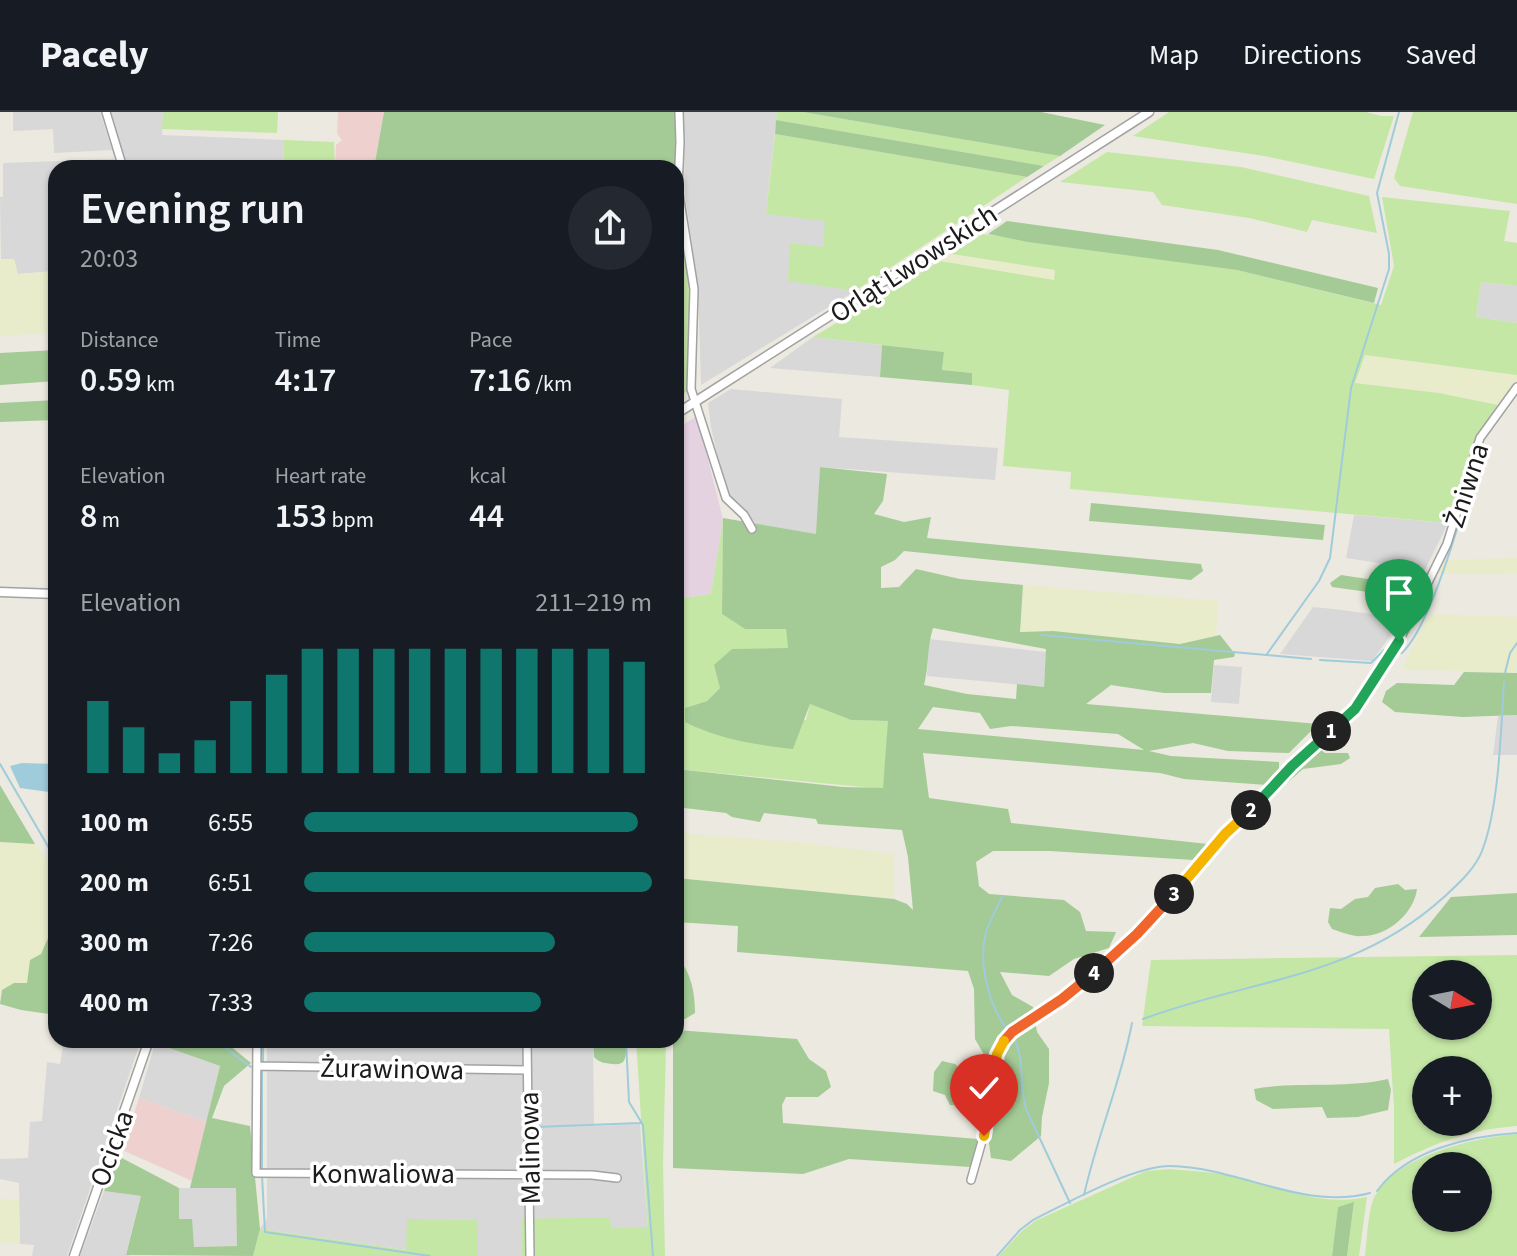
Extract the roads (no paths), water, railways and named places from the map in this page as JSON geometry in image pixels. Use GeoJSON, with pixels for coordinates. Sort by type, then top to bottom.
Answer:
{"type":"FeatureCollection","features":[{"type":"Feature","properties":{"kind":"street"},"geometry":{"type":"LineString","coordinates":[[106,112],[121,160]]}},
{"type":"Feature","properties":{"kind":"street"},"geometry":{"type":"LineString","coordinates":[[679,112],[679,160]]}},
{"type":"Feature","properties":{"kind":"street","name":"Orląt Lwowskich"},"geometry":{"type":"LineString","coordinates":[[684,409],[1149,112]]}},
{"type":"Feature","properties":{"kind":"street"},"geometry":{"type":"LineString","coordinates":[[684,226],[694,289],[691,389],[726,498],[744,515],[752,529]]}},
{"type":"Feature","properties":{"kind":"street","name":"Żniwna"},"geometry":{"type":"LineString","coordinates":[[971,1180],[988,1120],[997,1054],[1006,1039],[1062,999],[1114,956],[1185,882],[1225,834],[1306,752],[1355,709],[1399,641],[1447,544],[1480,438],[1517,387]]}},
{"type":"Feature","properties":{"kind":"street"},"geometry":{"type":"LineString","coordinates":[[0,592],[48,594]]}},
{"type":"Feature","properties":{"kind":"street","name":"Ocicka"},"geometry":{"type":"LineString","coordinates":[[74,1256],[146,1048]]}},
{"type":"Feature","properties":{"kind":"street"},"geometry":{"type":"LineString","coordinates":[[257,1048],[257,1066]]}},
{"type":"Feature","properties":{"kind":"street","name":"Malinowa"},"geometry":{"type":"LineString","coordinates":[[527,1048],[530,1256]]}},
{"type":"Feature","properties":{"kind":"street","name":"Żurawinowa"},"geometry":{"type":"LineString","coordinates":[[257,1066],[527,1070]]}},
{"type":"Feature","properties":{"kind":"street","name":"Konwaliowa"},"geometry":{"type":"LineString","coordinates":[[257,1066],[256,1173],[530,1174],[617,1178]]}},
{"type":"Feature","properties":{"kind":"water"},"geometry":{"type":"Polygon","coordinates":[[[48,764],[48,792],[20,788],[10,766],[48,764]]]}},
{"type":"Feature","properties":{"kind":"waterway"},"geometry":{"type":"LineString","coordinates":[[1267,654],[1319,581],[1330,558],[1351,388],[1389,269],[1377,193],[1399,112]]}},
{"type":"Feature","properties":{"kind":"waterway"},"geometry":{"type":"LineString","coordinates":[[1397,652],[1402,653],[1413,640],[1433,598],[1470,484]]}},
{"type":"Feature","properties":{"kind":"waterway"},"geometry":{"type":"LineString","coordinates":[[1041,635],[1311,659]]}},
{"type":"Feature","properties":{"kind":"waterway"},"geometry":{"type":"LineString","coordinates":[[1505,673],[1510,653],[1517,643]]}},
{"type":"Feature","properties":{"kind":"waterway"},"geometry":{"type":"LineString","coordinates":[[1320,660],[1371,663],[1384,650],[1387,651]]}},
{"type":"Feature","properties":{"kind":"waterway"},"geometry":{"type":"LineString","coordinates":[[1143,1019],[1337,961],[1374,945],[1410,924],[1449,892],[1475,864],[1488,833],[1498,768],[1504,682]]}},
{"type":"Feature","properties":{"kind":"waterway"},"geometry":{"type":"LineString","coordinates":[[0,764],[48,846]]}},
{"type":"Feature","properties":{"kind":"waterway"},"geometry":{"type":"LineString","coordinates":[[1002,897],[986,932],[983,956],[990,995],[1006,1028]]}},
{"type":"Feature","properties":{"kind":"waterway"},"geometry":{"type":"LineString","coordinates":[[1084,1195],[1132,1023]]}},
{"type":"Feature","properties":{"kind":"waterway"},"geometry":{"type":"LineString","coordinates":[[1014,1038],[1020,1055],[1026,1109],[1070,1203]]}},
{"type":"Feature","properties":{"kind":"waterway"},"geometry":{"type":"LineString","coordinates":[[226,1048],[251,1067]]}},
{"type":"Feature","properties":{"kind":"waterway"},"geometry":{"type":"LineString","coordinates":[[263,1048],[263,1063]]}},
{"type":"Feature","properties":{"kind":"waterway"},"geometry":{"type":"LineString","coordinates":[[626,1048],[629,1102],[643,1125],[653,1256]]}},
{"type":"Feature","properties":{"kind":"waterway"},"geometry":{"type":"LineString","coordinates":[[262,1071],[262,1169]]}},
{"type":"Feature","properties":{"kind":"waterway"},"geometry":{"type":"LineString","coordinates":[[535,1127],[641,1123]]}},
{"type":"Feature","properties":{"kind":"waterway"},"geometry":{"type":"LineString","coordinates":[[1377,1191],[1390,1177],[1422,1155],[1460,1142],[1517,1133]]}},
{"type":"Feature","properties":{"kind":"waterway"},"geometry":{"type":"LineString","coordinates":[[997,1256],[1033,1220],[1100,1187],[1155,1168],[1196,1168],[1320,1197],[1370,1193]]}},
{"type":"Feature","properties":{"kind":"waterway"},"geometry":{"type":"LineString","coordinates":[[262,1176],[265,1232],[430,1256]]}}]}
